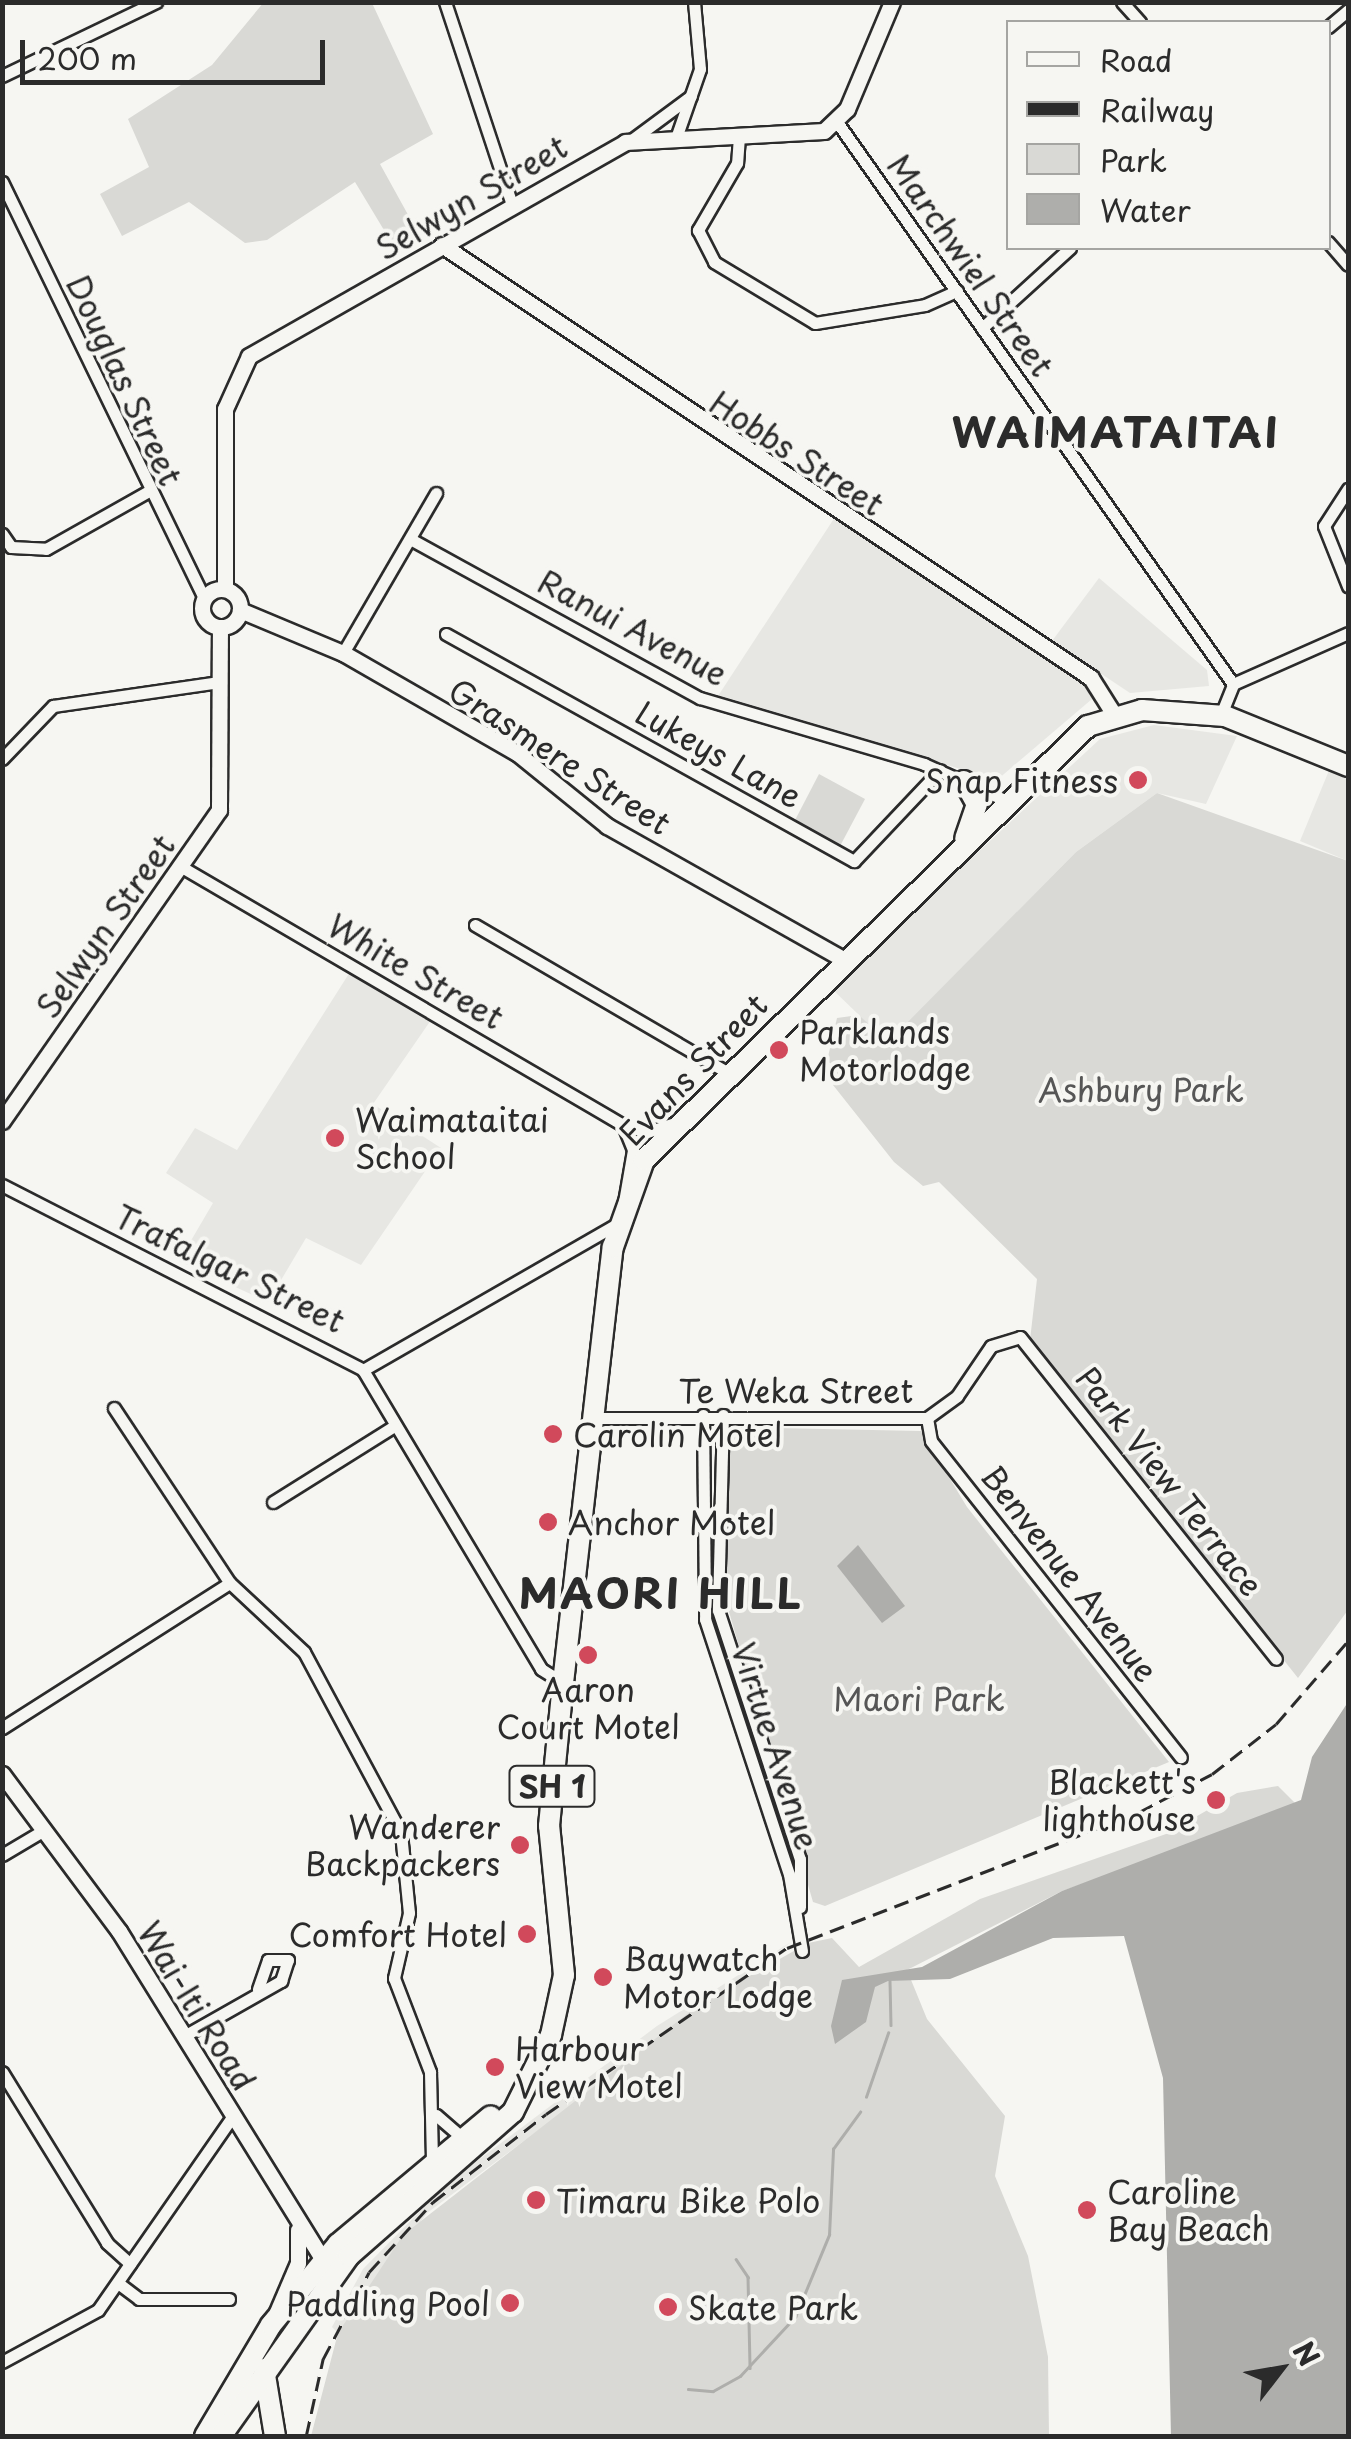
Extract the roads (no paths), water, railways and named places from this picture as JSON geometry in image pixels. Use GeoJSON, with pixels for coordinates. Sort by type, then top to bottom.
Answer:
{"type":"FeatureCollection","features":[{"type":"Feature","properties":{"kind":"highway"},"geometry":{"type":"LineString","coordinates":[[1113,714],[1220,717],[1348,766]]}},
{"type":"Feature","properties":{"kind":"highway","name":"Evans Street"},"geometry":{"type":"LineString","coordinates":[[529,2080],[564,1975],[550,1826],[562,1683],[618,1224],[624,1203],[677,1122],[727,1072],[1070,738],[1113,714]]}},
{"type":"Feature","properties":{"kind":"highway"},"geometry":{"type":"LineString","coordinates":[[962,844],[977,804],[964,780]]}},
{"type":"Feature","properties":{"kind":"highway","name":"SH 1"},"geometry":{"type":"LineString","coordinates":[[205,2436],[272,2325],[432,2160],[529,2080]]}},
{"type":"Feature","properties":{"kind":"highway","name":"SH 1"},"geometry":{"type":"LineString","coordinates":[[221,2436],[328,2268],[513,2112],[529,2080]]}},
{"type":"Feature","properties":{"kind":"highway"},"geometry":{"type":"LineString","coordinates":[[264,2367],[275,2436]]}},
{"type":"Feature","properties":{"kind":"street"},"geometry":{"type":"LineString","coordinates":[[2,76],[156,2]]}},
{"type":"Feature","properties":{"kind":"street"},"geometry":{"type":"LineString","coordinates":[[445,2],[512,205]]}},
{"type":"Feature","properties":{"kind":"street"},"geometry":{"type":"LineString","coordinates":[[676,138],[700,69],[694,2]]}},
{"type":"Feature","properties":{"kind":"street"},"geometry":{"type":"LineString","coordinates":[[837,122],[892,2]]}},
{"type":"Feature","properties":{"kind":"street"},"geometry":{"type":"LineString","coordinates":[[634,139],[691,96]]}},
{"type":"Feature","properties":{"kind":"street","name":"Selwyn Street"},"geometry":{"type":"LineString","coordinates":[[225,588],[225,409],[234,378],[249,356],[634,139],[817,133],[837,122]]}},
{"type":"Feature","properties":{"kind":"street","name":"Marchwiel Street"},"geometry":{"type":"LineString","coordinates":[[837,122],[1233,684]]}},
{"type":"Feature","properties":{"kind":"street"},"geometry":{"type":"LineString","coordinates":[[739,136],[737,163],[698,230],[714,262],[815,323],[925,306],[956,291]]}},
{"type":"Feature","properties":{"kind":"street","name":"Douglas Street"},"geometry":{"type":"LineString","coordinates":[[2,182],[147,492],[204,598]]}},
{"type":"Feature","properties":{"kind":"street","name":"Hobbs Street"},"geometry":{"type":"LineString","coordinates":[[442,245],[1091,678],[1113,714]]}},
{"type":"Feature","properties":{"kind":"street"},"geometry":{"type":"LineString","coordinates":[[1331,246],[1348,266]]}},
{"type":"Feature","properties":{"kind":"street"},"geometry":{"type":"LineString","coordinates":[[982,328],[1068,250]]}},
{"type":"Feature","properties":{"kind":"street"},"geometry":{"type":"LineString","coordinates":[[1348,489],[1324,526],[1348,586]]}},
{"type":"Feature","properties":{"kind":"street"},"geometry":{"type":"LineString","coordinates":[[2,534],[11,547],[46,550],[147,492]]}},
{"type":"Feature","properties":{"kind":"street"},"geometry":{"type":"LineString","coordinates":[[342,654],[414,541],[436,494]]}},
{"type":"Feature","properties":{"kind":"street","name":"Ranui Avenue"},"geometry":{"type":"LineString","coordinates":[[414,541],[700,698],[940,770],[1005,800]]}},
{"type":"Feature","properties":{"kind":"street"},"geometry":{"type":"LineString","coordinates":[[225,588],[230,620],[204,617],[204,598],[225,588]]}},
{"type":"Feature","properties":{"kind":"street","name":"Selwyn Street"},"geometry":{"type":"LineString","coordinates":[[2,1121],[222,801],[221,687],[230,620]]}},
{"type":"Feature","properties":{"kind":"street","name":"Grasmere Street"},"geometry":{"type":"LineString","coordinates":[[230,620],[342,654],[517,753],[607,826],[843,959]]}},
{"type":"Feature","properties":{"kind":"street"},"geometry":{"type":"LineString","coordinates":[[1220,717],[1233,684],[1348,633]]}},
{"type":"Feature","properties":{"kind":"street","name":"Lukeys Lane"},"geometry":{"type":"LineString","coordinates":[[446,634],[854,861],[940,770]]}},
{"type":"Feature","properties":{"kind":"street"},"geometry":{"type":"LineString","coordinates":[[2,760],[53,706],[221,687]]}},
{"type":"Feature","properties":{"kind":"street","name":"White Street"},"geometry":{"type":"LineString","coordinates":[[180,866],[623,1125]]}},
{"type":"Feature","properties":{"kind":"street"},"geometry":{"type":"LineString","coordinates":[[474,925],[727,1072]]}},
{"type":"Feature","properties":{"kind":"street"},"geometry":{"type":"LineString","coordinates":[[623,1125],[647,1132],[677,1122]]}},
{"type":"Feature","properties":{"kind":"street"},"geometry":{"type":"LineString","coordinates":[[623,1125],[633,1150],[624,1203]]}},
{"type":"Feature","properties":{"kind":"street","name":"Trafalgar Street"},"geometry":{"type":"LineString","coordinates":[[2,1185],[363,1370],[541,1670],[562,1683]]}},
{"type":"Feature","properties":{"kind":"street"},"geometry":{"type":"LineString","coordinates":[[363,1370],[618,1224]]}},
{"type":"Feature","properties":{"kind":"street","name":"Te Weka Street"},"geometry":{"type":"LineString","coordinates":[[594,1418],[927,1418],[957,1396],[991,1346],[1020,1338]]}},
{"type":"Feature","properties":{"kind":"street","name":"Park View Terrace"},"geometry":{"type":"LineString","coordinates":[[1020,1338],[1276,1659]]}},
{"type":"Feature","properties":{"kind":"street"},"geometry":{"type":"LineString","coordinates":[[114,1408],[230,1584],[304,1652],[402,1833],[408,1913],[394,1978],[436,2115],[432,2160]]}},
{"type":"Feature","properties":{"kind":"street","name":"Virtue Avenue"},"geometry":{"type":"LineString","coordinates":[[703,1415],[705,1619],[799,1914]]}},
{"type":"Feature","properties":{"kind":"street","name":"Virtue Avenue"},"geometry":{"type":"LineString","coordinates":[[723,1416],[718,1610],[800,1859],[802,1950]]}},
{"type":"Feature","properties":{"kind":"street","name":"Benvenue Avenue"},"geometry":{"type":"LineString","coordinates":[[927,1418],[931,1441],[1181,1758]]}},
{"type":"Feature","properties":{"kind":"street"},"geometry":{"type":"LineString","coordinates":[[273,1502],[394,1426]]}},
{"type":"Feature","properties":{"kind":"street"},"geometry":{"type":"LineString","coordinates":[[2,1728],[230,1584]]}},
{"type":"Feature","properties":{"kind":"street","name":"Wai-Iti Road"},"geometry":{"type":"LineString","coordinates":[[2,1774],[184,2036],[328,2268]]}},
{"type":"Feature","properties":{"kind":"street"},"geometry":{"type":"LineString","coordinates":[[2,1855],[44,1830]]}},
{"type":"Feature","properties":{"kind":"street"},"geometry":{"type":"LineString","coordinates":[[184,2036],[258,1990]]}},
{"type":"Feature","properties":{"kind":"street"},"geometry":{"type":"LineString","coordinates":[[2,2072],[107,2243],[130,2264]]}},
{"type":"Feature","properties":{"kind":"street"},"geometry":{"type":"LineString","coordinates":[[436,2115],[462,2138]]}},
{"type":"Feature","properties":{"kind":"street"},"geometry":{"type":"LineString","coordinates":[[2,2362],[19,2346],[90,2317],[118,2283],[233,2116]]}},
{"type":"Feature","properties":{"kind":"street"},"geometry":{"type":"LineString","coordinates":[[272,2325],[298,2263],[296,2220]]}},
{"type":"Feature","properties":{"kind":"street"},"geometry":{"type":"LineString","coordinates":[[118,2283],[144,2300],[229,2299]]}},
{"type":"Feature","properties":{"kind":"water"},"geometry":{"type":"Polygon","coordinates":[[[858,1545],[905,1606],[882,1623],[837,1566],[858,1545]]]}},
{"type":"Feature","properties":{"kind":"water"},"geometry":{"type":"Polygon","coordinates":[[[1348,1702],[1348,2436],[1171,2436],[1163,2078],[1124,1936],[1053,1938],[950,1979],[888,1981],[875,1987],[866,2022],[835,2044],[831,2026],[842,1980],[922,1967],[1062,1891],[1301,1800],[1312,1757],[1348,1702]]]}},
{"type":"Feature","properties":{"kind":"waterway"},"geometry":{"type":"LineString","coordinates":[[890,1981],[891,2025]]}},
{"type":"Feature","properties":{"kind":"waterway"},"geometry":{"type":"LineString","coordinates":[[866,2097],[888,2033]]}},
{"type":"Feature","properties":{"kind":"waterway"},"geometry":{"type":"LineString","coordinates":[[688,2389],[713,2391],[740,2376],[795,2317],[829,2235],[833,2149],[860,2112]]}},
{"type":"Feature","properties":{"kind":"waterway"},"geometry":{"type":"LineString","coordinates":[[736,2259],[748,2277],[750,2368]]}},
{"type":"Feature","properties":{"kind":"railway"},"geometry":{"type":"LineString","coordinates":[[306,2436],[323,2359],[369,2272],[433,2202],[546,2114],[787,1948],[1139,1812],[1212,1774],[1276,1724],[1348,1641]]}},
{"type":"Feature","properties":{"kind":"place","name":"Snap Fitness"},"geometry":{"type":"Point","coordinates":[1138,780]}},
{"type":"Feature","properties":{"kind":"place","name":"Parklands Motorlodge"},"geometry":{"type":"Point","coordinates":[779,1050]}},
{"type":"Feature","properties":{"kind":"place","name":"Waimataitai School"},"geometry":{"type":"Point","coordinates":[335,1138]}},
{"type":"Feature","properties":{"kind":"place","name":"Carolin Motel"},"geometry":{"type":"Point","coordinates":[553,1434]}},
{"type":"Feature","properties":{"kind":"place","name":"Anchor Motel"},"geometry":{"type":"Point","coordinates":[548,1522]}},
{"type":"Feature","properties":{"kind":"place","name":"Aaron Court Motel"},"geometry":{"type":"Point","coordinates":[588,1655]}},
{"type":"Feature","properties":{"kind":"place","name":"Blackett's lighthouse"},"geometry":{"type":"Point","coordinates":[1216,1800]}},
{"type":"Feature","properties":{"kind":"place","name":"Wanderer Backpackers"},"geometry":{"type":"Point","coordinates":[520,1845]}},
{"type":"Feature","properties":{"kind":"place","name":"Comfort Hotel"},"geometry":{"type":"Point","coordinates":[527,1934]}},
{"type":"Feature","properties":{"kind":"place","name":"Baywatch Motor Lodge"},"geometry":{"type":"Point","coordinates":[603,1977]}},
{"type":"Feature","properties":{"kind":"place","name":"Harbour View Motel"},"geometry":{"type":"Point","coordinates":[495,2067]}},
{"type":"Feature","properties":{"kind":"place","name":"Timaru Bike Polo"},"geometry":{"type":"Point","coordinates":[536,2200]}},
{"type":"Feature","properties":{"kind":"place","name":"Caroline Bay Beach"},"geometry":{"type":"Point","coordinates":[1087,2210]}},
{"type":"Feature","properties":{"kind":"place","name":"Paddling Pool"},"geometry":{"type":"Point","coordinates":[510,2303]}},
{"type":"Feature","properties":{"kind":"place","name":"Skate Park"},"geometry":{"type":"Point","coordinates":[668,2307]}},
{"type":"Feature","properties":{"kind":"district","name":"WAIMATAITAI"},"geometry":{"type":"Point","coordinates":[1116,431]}},
{"type":"Feature","properties":{"kind":"district","name":"MAORI HILL"},"geometry":{"type":"Point","coordinates":[661,1592]}},
{"type":"Feature","properties":{"kind":"park label","name":"Ashbury Park"},"geometry":{"type":"Point","coordinates":[1141,1089]}},
{"type":"Feature","properties":{"kind":"park label","name":"Maori Park"},"geometry":{"type":"Point","coordinates":[919,1698]}}]}
